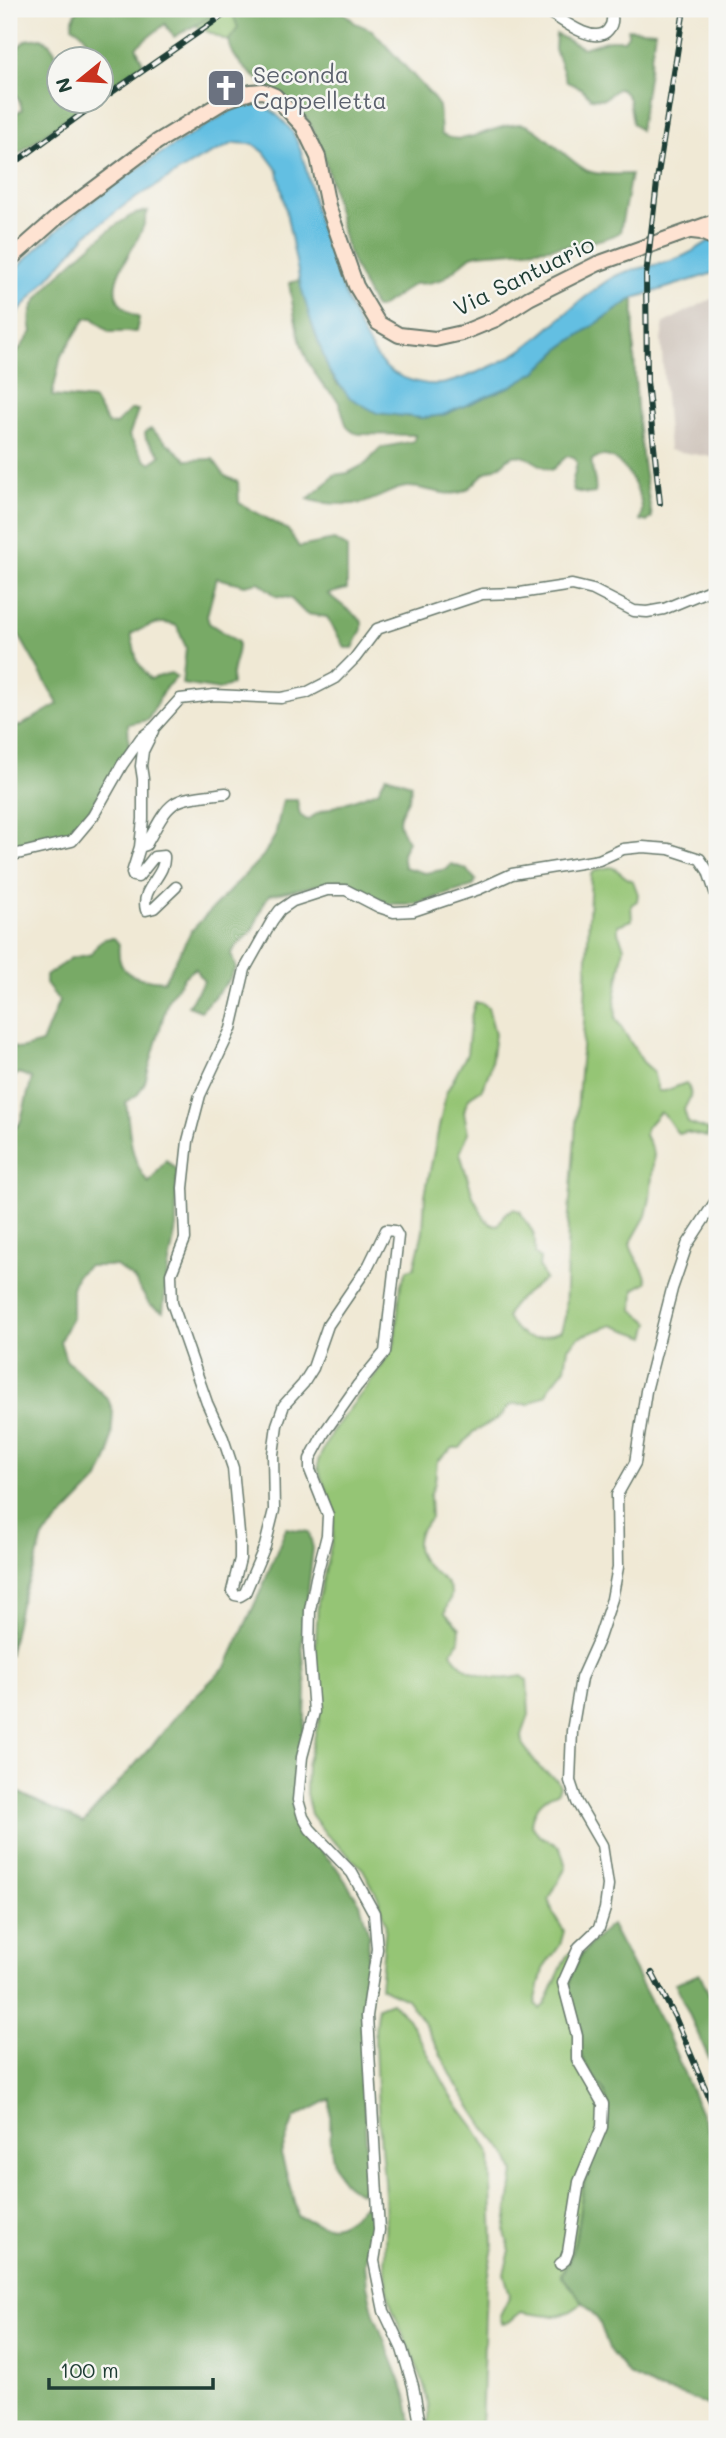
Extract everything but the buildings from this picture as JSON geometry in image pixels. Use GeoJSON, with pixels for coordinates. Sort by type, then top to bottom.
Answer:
{"type":"FeatureCollection","features":[{"type":"Feature","properties":{"kind":"main road","name":"Via Santuario"},"geometry":{"type":"LineString","coordinates":[[9,260],[62,213],[158,142],[226,100],[263,91],[275,96],[303,126],[318,157],[328,206],[356,286],[378,323],[399,335],[435,339],[462,333],[496,318],[597,264],[717,221]]}},
{"type":"Feature","properties":{"kind":"main road"},"geometry":{"type":"LineString","coordinates":[[692,231],[714,237]]}},
{"type":"Feature","properties":{"kind":"street"},"geometry":{"type":"LineString","coordinates":[[544,9],[586,34],[597,36],[610,27],[610,9]]}},
{"type":"Feature","properties":{"kind":"street"},"geometry":{"type":"LineString","coordinates":[[176,887],[154,908],[146,910],[144,902],[147,892],[165,859],[164,856],[155,857],[138,877],[132,876],[141,847],[144,819],[143,751],[155,728],[176,701],[188,696],[214,695],[292,697],[319,688],[347,666],[377,629],[482,594],[520,593],[572,584],[593,590],[634,611],[647,612],[664,609],[717,587]]}},
{"type":"Feature","properties":{"kind":"street"},"geometry":{"type":"LineString","coordinates":[[9,856],[15,852],[72,841],[93,816],[141,738],[155,728]]}},
{"type":"Feature","properties":{"kind":"street"},"geometry":{"type":"LineString","coordinates":[[141,847],[146,845],[162,814],[173,802],[226,793]]}},
{"type":"Feature","properties":{"kind":"street"},"geometry":{"type":"LineString","coordinates":[[421,2429],[413,2386],[402,2349],[384,2311],[374,2261],[379,2230],[367,2016],[377,1949],[374,1913],[352,1873],[310,1829],[298,1800],[302,1757],[314,1712],[309,1648],[310,1610],[327,1535],[328,1515],[314,1483],[310,1459],[341,1408],[385,1352],[398,1236],[392,1230],[386,1230],[369,1265],[328,1325],[313,1368],[284,1405],[276,1425],[272,1472],[274,1510],[265,1546],[245,1593],[235,1595],[232,1591],[240,1559],[240,1545],[233,1468],[181,1332],[170,1287],[171,1274],[185,1239],[183,1188],[188,1141],[200,1095],[232,1029],[245,969],[272,921],[280,910],[293,901],[327,890],[345,890],[394,912],[413,911],[479,889],[512,874],[599,860],[623,849],[643,847],[669,849],[700,859],[708,871],[717,898]]}},
{"type":"Feature","properties":{"kind":"street"},"geometry":{"type":"LineString","coordinates":[[560,2264],[568,2252],[579,2182],[602,2127],[603,2104],[577,2059],[577,2036],[563,1983],[579,1947],[599,1928],[608,1885],[602,1845],[577,1802],[570,1781],[572,1731],[581,1678],[599,1638],[612,1599],[618,1567],[617,1495],[635,1463],[646,1391],[672,1289],[687,1245],[717,1199]]}},
{"type":"Feature","properties":{"kind":"shaded area"},"geometry":{"type":"Polygon","coordinates":[[[717,296],[717,458],[669,450],[661,340],[664,323],[717,296]]]}},
{"type":"Feature","properties":{"kind":"green space"},"geometry":{"type":"Polygon","coordinates":[[[78,9],[225,9],[174,37],[165,24],[136,47],[143,63],[116,82],[116,46],[85,46],[85,37],[72,26],[78,9]]]}},
{"type":"Feature","properties":{"kind":"green space"},"geometry":{"type":"Polygon","coordinates":[[[174,9],[253,9],[238,46],[175,16],[174,9]]]}},
{"type":"Feature","properties":{"kind":"green space"},"geometry":{"type":"Polygon","coordinates":[[[231,9],[340,9],[355,23],[372,30],[430,94],[439,106],[441,134],[460,139],[521,124],[545,137],[588,171],[631,174],[620,232],[574,245],[471,256],[443,279],[414,284],[375,308],[346,245],[324,157],[311,125],[293,105],[238,61],[229,40],[238,28],[231,9]]]}},
{"type":"Feature","properties":{"kind":"green space"},"geometry":{"type":"Polygon","coordinates":[[[628,29],[655,31],[640,130],[633,124],[629,99],[622,89],[617,89],[604,99],[591,98],[581,88],[567,82],[555,49],[556,34],[583,48],[609,40],[624,40],[628,29]]]}},
{"type":"Feature","properties":{"kind":"green space"},"geometry":{"type":"Polygon","coordinates":[[[41,38],[51,46],[46,46],[46,116],[69,116],[9,161],[9,116],[22,110],[9,86],[9,55],[26,40],[41,38]]]}},
{"type":"Feature","properties":{"kind":"green space"},"geometry":{"type":"Polygon","coordinates":[[[148,211],[143,227],[118,276],[116,287],[117,298],[125,309],[139,318],[136,332],[109,332],[93,318],[86,318],[61,356],[52,396],[94,400],[108,424],[115,425],[130,410],[138,410],[129,436],[145,460],[151,463],[161,455],[146,439],[145,432],[151,429],[187,460],[213,459],[225,476],[238,482],[239,503],[288,530],[299,547],[334,540],[347,547],[347,589],[328,594],[362,621],[362,629],[353,648],[345,648],[327,617],[306,614],[290,598],[276,596],[259,582],[245,585],[217,578],[207,616],[209,623],[238,642],[232,684],[219,690],[182,684],[186,648],[177,626],[159,623],[131,634],[137,661],[150,679],[171,673],[177,677],[165,688],[148,720],[128,724],[129,746],[79,829],[59,837],[9,849],[9,725],[20,726],[58,704],[20,637],[9,624],[9,363],[32,332],[32,308],[50,284],[76,258],[117,225],[132,215],[148,211]]]}},
{"type":"Feature","properties":{"kind":"green space"},"geometry":{"type":"Polygon","coordinates":[[[300,280],[311,321],[329,371],[337,384],[377,413],[422,418],[443,415],[511,386],[537,371],[562,347],[634,298],[637,408],[652,517],[647,522],[640,520],[641,500],[626,470],[610,457],[601,456],[592,460],[595,493],[574,491],[572,484],[577,463],[574,457],[567,456],[552,470],[529,458],[513,456],[459,493],[407,487],[361,503],[328,503],[308,499],[334,475],[348,473],[367,463],[380,448],[414,441],[415,435],[360,434],[347,426],[338,401],[318,379],[302,348],[289,283],[300,280]]]}},
{"type":"Feature","properties":{"kind":"green space"},"geometry":{"type":"Polygon","coordinates":[[[386,776],[411,784],[399,824],[408,841],[402,853],[404,867],[425,873],[447,869],[451,864],[466,869],[476,880],[473,886],[416,904],[388,904],[342,880],[270,895],[252,931],[231,954],[236,968],[229,980],[201,1011],[188,1006],[204,981],[195,968],[184,977],[168,1000],[145,1082],[138,1094],[126,1102],[134,1155],[142,1174],[149,1183],[166,1160],[177,1170],[176,1228],[163,1312],[149,1304],[134,1279],[116,1266],[88,1266],[77,1275],[72,1288],[72,1316],[60,1341],[66,1360],[108,1399],[113,1412],[110,1453],[99,1479],[43,1537],[20,1604],[9,1656],[9,1135],[20,1123],[32,1078],[19,1073],[9,1081],[9,1046],[20,1049],[42,1043],[59,1001],[46,984],[46,976],[71,958],[92,954],[103,940],[114,938],[119,944],[124,970],[137,977],[164,981],[192,930],[263,856],[275,836],[283,800],[297,800],[300,815],[307,820],[320,812],[378,791],[386,776]]]}},
{"type":"Feature","properties":{"kind":"green space"},"geometry":{"type":"Polygon","coordinates":[[[610,867],[633,881],[638,894],[637,901],[631,905],[632,920],[618,925],[624,947],[615,998],[616,1019],[643,1062],[653,1071],[658,1091],[686,1083],[690,1093],[684,1109],[688,1123],[708,1130],[707,1137],[686,1132],[679,1134],[660,1112],[646,1128],[645,1135],[654,1154],[650,1198],[646,1216],[630,1244],[647,1282],[634,1289],[633,1310],[650,1323],[646,1337],[612,1325],[579,1337],[568,1348],[565,1368],[547,1394],[529,1404],[509,1406],[499,1418],[473,1432],[460,1448],[453,1448],[437,1461],[435,1482],[430,1496],[431,1518],[419,1533],[417,1547],[424,1563],[443,1580],[451,1592],[445,1613],[460,1628],[459,1642],[451,1652],[457,1660],[464,1667],[482,1676],[522,1676],[527,1680],[529,1715],[522,1735],[523,1745],[540,1768],[557,1780],[560,1786],[557,1793],[539,1805],[531,1825],[540,1836],[560,1847],[566,1867],[549,1899],[553,1913],[564,1931],[560,1945],[543,1969],[535,2004],[540,2009],[545,2004],[566,1957],[572,1952],[583,1953],[571,1974],[568,1989],[609,2109],[606,2129],[586,2176],[572,2251],[561,2274],[583,2302],[561,2315],[521,2312],[509,2322],[502,2323],[500,2315],[510,2295],[504,2273],[510,2251],[505,2232],[514,2172],[507,2154],[485,2128],[456,2084],[426,2026],[407,1999],[380,1987],[386,1923],[378,1897],[363,1869],[326,1834],[311,1814],[306,1793],[307,1765],[319,1721],[321,1697],[315,1659],[318,1602],[333,1536],[334,1511],[318,1469],[318,1461],[331,1433],[378,1372],[394,1346],[401,1284],[407,1270],[414,1268],[423,1231],[425,1195],[446,1093],[467,1054],[475,1003],[488,1007],[495,1034],[490,1070],[482,1089],[470,1097],[466,1104],[464,1112],[468,1133],[460,1153],[473,1196],[485,1219],[498,1225],[506,1213],[513,1209],[520,1211],[533,1233],[535,1254],[540,1259],[539,1266],[545,1279],[516,1302],[507,1318],[519,1333],[531,1338],[561,1331],[565,1317],[568,1225],[584,1023],[591,874],[610,867]]]}},
{"type":"Feature","properties":{"kind":"green space"},"geometry":{"type":"Polygon","coordinates":[[[286,1528],[309,1532],[313,1548],[302,1644],[306,1689],[305,1719],[293,1799],[294,1813],[302,1831],[336,1867],[360,1903],[369,1935],[362,2059],[368,2183],[361,2193],[349,2187],[335,2166],[330,2139],[330,2099],[294,2118],[281,2154],[298,2216],[334,2226],[365,2205],[368,2207],[373,2229],[365,2264],[367,2285],[374,2314],[407,2398],[412,2429],[9,2429],[9,1788],[83,1823],[179,1712],[227,1665],[286,1528]]]}},
{"type":"Feature","properties":{"kind":"green space"},"geometry":{"type":"Polygon","coordinates":[[[611,1925],[666,2031],[717,2151],[717,2409],[683,2395],[657,2389],[629,2375],[610,2351],[599,2321],[561,2275],[572,2252],[586,2176],[608,2120],[607,2100],[582,2058],[580,2027],[569,1989],[579,1958],[611,1925]]]}},
{"type":"Feature","properties":{"kind":"green space"},"geometry":{"type":"Polygon","coordinates":[[[700,1974],[717,2013],[717,2076],[675,1983],[700,1974]]]}},
{"type":"Feature","properties":{"kind":"green space"},"geometry":{"type":"Polygon","coordinates":[[[391,2002],[408,2018],[453,2099],[490,2154],[493,2247],[486,2285],[481,2429],[428,2429],[426,2394],[392,2308],[388,2291],[375,2036],[378,2007],[391,2002]]]}},
{"type":"Feature","properties":{"kind":"water"},"geometry":{"type":"Polygon","coordinates":[[[243,104],[269,109],[292,132],[302,155],[329,253],[357,322],[368,343],[389,370],[411,380],[443,384],[498,363],[534,341],[587,295],[610,279],[632,270],[677,259],[717,235],[717,272],[634,298],[562,347],[537,371],[511,386],[443,415],[422,418],[377,413],[349,397],[329,371],[301,287],[278,171],[264,152],[253,144],[234,143],[200,159],[126,204],[86,235],[9,323],[9,276],[12,272],[69,220],[106,191],[243,104]]]}},
{"type":"Feature","properties":{"kind":"railway"},"geometry":{"type":"LineString","coordinates":[[660,503],[647,381],[646,276],[658,174],[684,9]]}},
{"type":"Feature","properties":{"kind":"railway"},"geometry":{"type":"LineString","coordinates":[[116,89],[228,12]]}},
{"type":"Feature","properties":{"kind":"railway"},"geometry":{"type":"LineString","coordinates":[[9,167],[79,116]]}},
{"type":"Feature","properties":{"kind":"railway"},"geometry":{"type":"LineString","coordinates":[[652,1973],[675,2017],[717,2116]]}},
{"type":"Feature","properties":{"kind":"place","name":"Seconda Cappelletta"},"geometry":{"type":"Point","coordinates":[226,88]}}]}
